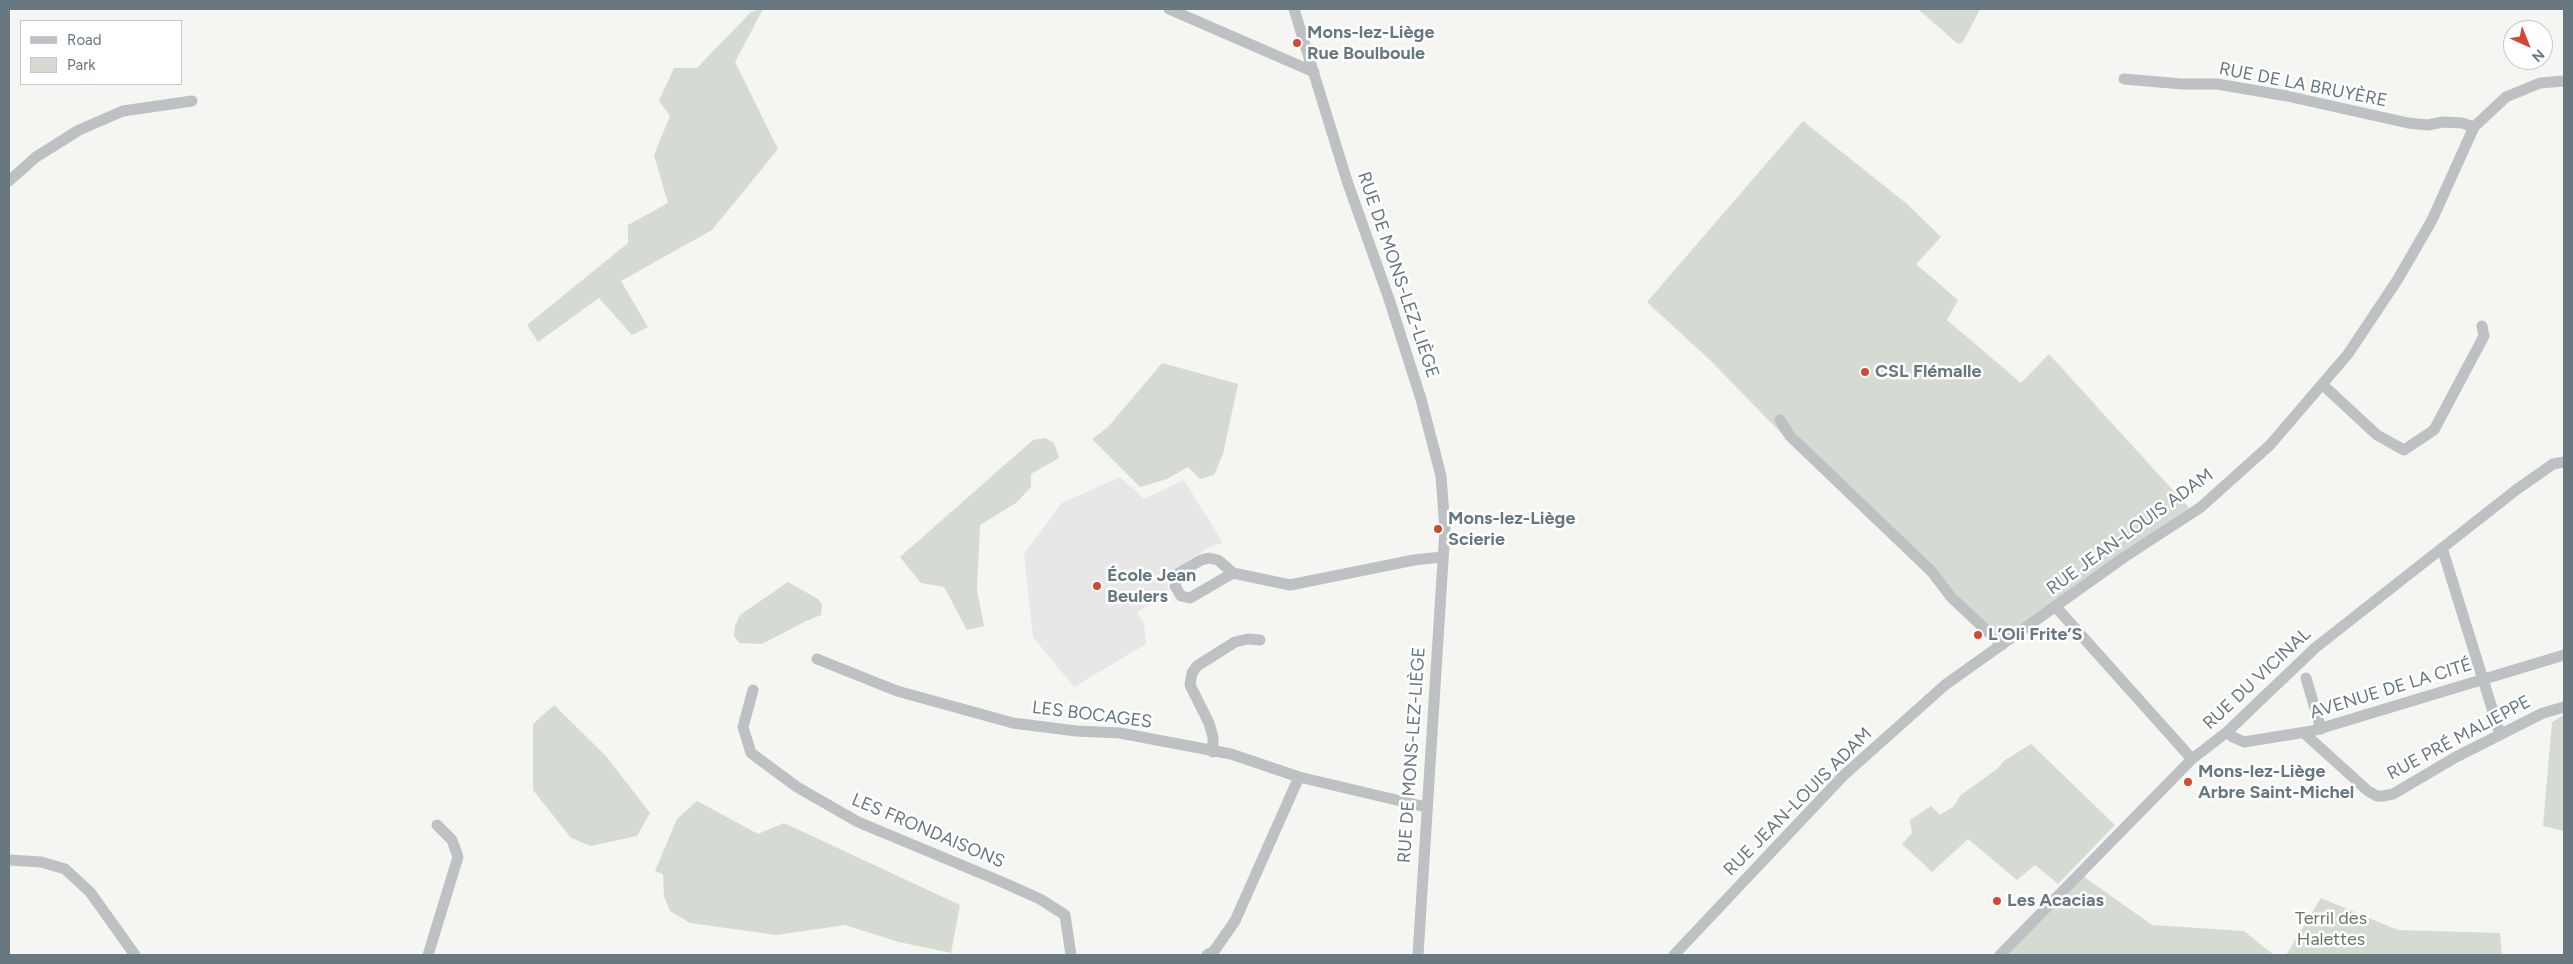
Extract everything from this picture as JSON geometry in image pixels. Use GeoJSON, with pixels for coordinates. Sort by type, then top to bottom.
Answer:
{"type":"FeatureCollection","features":[{"type":"Feature","properties":{"kind":"street"},"geometry":{"type":"LineString","coordinates":[[1169,9],[1314,72]]}},
{"type":"Feature","properties":{"kind":"street","name":"RUE DE MONS-LEZ-LIÈGE"},"geometry":{"type":"LineString","coordinates":[[1294,9],[1347,181],[1389,299],[1421,399],[1441,476],[1445,529],[1418,955]]}},
{"type":"Feature","properties":{"kind":"street","name":"RUE DE LA BRUYÈRE"},"geometry":{"type":"LineString","coordinates":[[2124,79],[2182,84],[2217,84],[2287,96],[2408,123],[2428,125],[2443,122],[2474,126]]}},
{"type":"Feature","properties":{"kind":"street","name":"RUE JEAN-LOUIS ADAM"},"geometry":{"type":"LineString","coordinates":[[1674,955],[1843,776],[1945,685],[2055,606],[2201,507],[2270,445],[2348,354],[2398,279],[2432,220],[2474,126],[2506,97],[2540,83],[2564,81]]}},
{"type":"Feature","properties":{"kind":"street"},"geometry":{"type":"LineString","coordinates":[[9,181],[36,158],[79,130],[123,111],[192,101]]}},
{"type":"Feature","properties":{"kind":"street"},"geometry":{"type":"LineString","coordinates":[[2323,385],[2377,435],[2404,450],[2434,430],[2484,336],[2482,326]]}},
{"type":"Feature","properties":{"kind":"street"},"geometry":{"type":"LineString","coordinates":[[1780,420],[1790,436],[1932,572],[1952,597],[2002,645]]}},
{"type":"Feature","properties":{"kind":"street","name":"RUE DU VICINAL"},"geometry":{"type":"LineString","coordinates":[[2000,955],[2192,759],[2227,732],[2315,648],[2543,470],[2553,464],[2564,462]]}},
{"type":"Feature","properties":{"kind":"street"},"geometry":{"type":"LineString","coordinates":[[2442,548],[2500,734]]}},
{"type":"Feature","properties":{"kind":"street"},"geometry":{"type":"LineString","coordinates":[[1233,573],[1190,598],[1181,596],[1175,586],[1179,573],[1205,558],[1218,560],[1233,573],[1290,584],[1414,560],[1442,557]]}},
{"type":"Feature","properties":{"kind":"street"},"geometry":{"type":"LineString","coordinates":[[2055,606],[2192,759]]}},
{"type":"Feature","properties":{"kind":"street"},"geometry":{"type":"LineString","coordinates":[[1213,752],[1214,737],[1210,722],[1190,685],[1192,673],[1197,666],[1235,642],[1248,639],[1260,640]]}},
{"type":"Feature","properties":{"kind":"street","name":"AVENUE DE LA CITÉ"},"geometry":{"type":"LineString","coordinates":[[2227,732],[2244,742],[2304,733],[2564,655]]}},
{"type":"Feature","properties":{"kind":"street","name":"LES BOCAGES"},"geometry":{"type":"LineString","coordinates":[[817,658],[897,691],[1013,723],[1076,731],[1120,733],[1231,754],[1299,777],[1426,808]]}},
{"type":"Feature","properties":{"kind":"street","name":"RUE DU VICINAL"},"geometry":{"type":"LineString","coordinates":[[2306,678],[2321,729]]}},
{"type":"Feature","properties":{"kind":"street","name":"LES FRONDAISONS"},"geometry":{"type":"LineString","coordinates":[[752,690],[743,727],[751,753],[797,787],[858,822],[1002,882],[1066,915],[1071,955]]}},
{"type":"Feature","properties":{"kind":"street","name":"RUE PRÉ MALIEPPE"},"geometry":{"type":"LineString","coordinates":[[2304,733],[2368,791],[2377,796],[2383,796],[2394,794],[2500,734],[2550,710],[2564,707]]}},
{"type":"Feature","properties":{"kind":"street"},"geometry":{"type":"LineString","coordinates":[[1207,955],[1214,951],[1235,921],[1299,777]]}},
{"type":"Feature","properties":{"kind":"street"},"geometry":{"type":"LineString","coordinates":[[428,955],[458,857],[452,840],[437,825]]}},
{"type":"Feature","properties":{"kind":"street"},"geometry":{"type":"LineString","coordinates":[[9,860],[41,862],[65,869],[90,892],[135,955]]}},
{"type":"Feature","properties":{"kind":"shaded area","name":"École Jean Beulers"},"geometry":{"type":"Polygon","coordinates":[[[1120,477],[1144,499],[1184,480],[1223,543],[1209,547],[1179,567],[1168,578],[1167,594],[1137,612],[1144,624],[1146,644],[1074,687],[1033,637],[1024,554],[1062,503],[1120,477]]]}},
{"type":"Feature","properties":{"kind":"green space"},"geometry":{"type":"Polygon","coordinates":[[[763,9],[735,62],[778,149],[712,230],[621,281],[648,327],[632,335],[599,298],[538,342],[527,325],[628,243],[628,225],[668,203],[654,155],[670,116],[659,101],[674,68],[697,68],[751,12],[763,9]]]}},
{"type":"Feature","properties":{"kind":"green space"},"geometry":{"type":"Polygon","coordinates":[[[1918,9],[1980,9],[1963,42],[1958,44],[1918,9]]]}},
{"type":"Feature","properties":{"kind":"green space","name":"CSL Flémalle"},"geometry":{"type":"Polygon","coordinates":[[[1803,121],[1907,204],[1941,237],[1916,264],[1958,300],[1947,320],[2021,383],[2049,354],[2189,508],[1994,643],[1932,577],[1784,436],[1711,361],[1647,302],[1803,121]]]}},
{"type":"Feature","properties":{"kind":"green space"},"geometry":{"type":"Polygon","coordinates":[[[1162,363],[1238,384],[1223,454],[1214,475],[1200,479],[1188,467],[1167,479],[1140,487],[1092,439],[1108,427],[1162,363]]]}},
{"type":"Feature","properties":{"kind":"green space"},"geometry":{"type":"Polygon","coordinates":[[[1045,438],[1054,443],[1059,458],[1031,474],[1031,487],[1016,503],[980,525],[977,590],[984,626],[967,630],[944,587],[921,583],[900,557],[1033,440],[1045,438]]]}},
{"type":"Feature","properties":{"kind":"green space"},"geometry":{"type":"Polygon","coordinates":[[[788,582],[818,599],[822,604],[821,615],[762,644],[739,643],[734,636],[735,626],[740,615],[788,582]]]}},
{"type":"Feature","properties":{"kind":"green space"},"geometry":{"type":"Polygon","coordinates":[[[554,705],[606,756],[650,813],[637,836],[591,846],[571,838],[533,790],[533,724],[554,705]]]}},
{"type":"Feature","properties":{"kind":"green space"},"geometry":{"type":"Polygon","coordinates":[[[2564,715],[2564,831],[2543,826],[2552,722],[2564,715]]]}},
{"type":"Feature","properties":{"kind":"green space"},"geometry":{"type":"Polygon","coordinates":[[[2031,744],[2115,825],[2058,884],[2035,865],[2017,880],[1968,839],[1932,872],[1902,844],[1912,833],[1910,820],[1931,806],[1940,815],[1953,807],[1961,795],[1997,769],[2005,760],[2031,744]]]}},
{"type":"Feature","properties":{"kind":"green space"},"geometry":{"type":"Polygon","coordinates":[[[697,801],[758,834],[784,823],[960,905],[951,953],[899,942],[845,925],[776,935],[690,923],[670,911],[664,896],[663,874],[655,871],[677,819],[697,801]]]}},
{"type":"Feature","properties":{"kind":"green space","name":"Terril des Halettes"},"geometry":{"type":"Polygon","coordinates":[[[2083,876],[2152,925],[2244,931],[2274,955],[2007,955],[2083,876]]]}},
{"type":"Feature","properties":{"kind":"green space","name":"Terril des Halettes"},"geometry":{"type":"Polygon","coordinates":[[[2321,898],[2398,930],[2500,933],[2502,955],[2286,955],[2321,898]]]}},
{"type":"Feature","properties":{"kind":"place","name":"Mons-lez-Liège Rue Boulboule"},"geometry":{"type":"Point","coordinates":[1297,43]}},
{"type":"Feature","properties":{"kind":"place","name":"CSL Flémalle"},"geometry":{"type":"Point","coordinates":[1865,372]}},
{"type":"Feature","properties":{"kind":"place","name":"Mons-lez-Liège Scierie"},"geometry":{"type":"Point","coordinates":[1438,529]}},
{"type":"Feature","properties":{"kind":"place","name":"École Jean Beulers"},"geometry":{"type":"Point","coordinates":[1097,586]}},
{"type":"Feature","properties":{"kind":"place","name":"L’Oli Frite’S"},"geometry":{"type":"Point","coordinates":[1978,635]}},
{"type":"Feature","properties":{"kind":"place","name":"Mons-lez-Liège Arbre Saint-Michel"},"geometry":{"type":"Point","coordinates":[2188,782]}},
{"type":"Feature","properties":{"kind":"place","name":"Les Acacias"},"geometry":{"type":"Point","coordinates":[1997,901]}}]}
